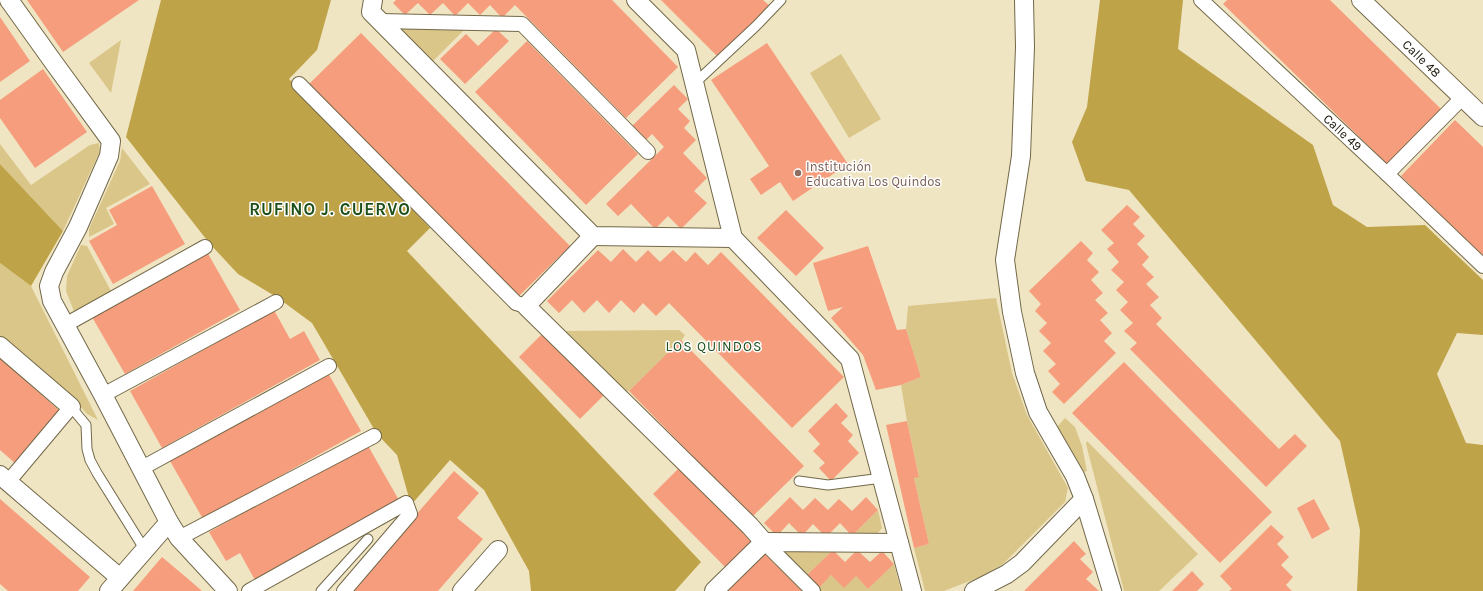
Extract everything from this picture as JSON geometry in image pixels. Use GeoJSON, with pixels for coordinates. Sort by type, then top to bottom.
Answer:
{"type":"FeatureCollection","features":[{"type":"Feature","properties":{"kind":"street"},"geometry":{"type":"LineString","coordinates":[[10,0],[111,141],[109,156],[100,177],[78,227],[54,272],[49,286],[52,301],[103,394],[169,522],[179,538],[228,591]]}},
{"type":"Feature","properties":{"kind":"street"},"geometry":{"type":"LineString","coordinates":[[372,0],[371,12],[593,236],[733,238]]}},
{"type":"Feature","properties":{"kind":"street"},"geometry":{"type":"LineString","coordinates":[[636,0],[686,50],[733,238],[850,359],[912,591]]}},
{"type":"Feature","properties":{"kind":"street"},"geometry":{"type":"LineString","coordinates":[[1024,0],[1025,47],[1021,156],[1005,260],[1012,312],[1027,379],[1038,412],[1075,476],[1084,499],[1112,591]]}},
{"type":"Feature","properties":{"kind":"street","name":"Calle 49"},"geometry":{"type":"LineString","coordinates":[[1201,0],[1483,266]]}},
{"type":"Feature","properties":{"kind":"street","name":"Calle 48"},"geometry":{"type":"LineString","coordinates":[[1361,0],[1483,117]]}},
{"type":"Feature","properties":{"kind":"street"},"geometry":{"type":"LineString","coordinates":[[380,21],[522,24],[648,152]]}},
{"type":"Feature","properties":{"kind":"street"},"geometry":{"type":"LineString","coordinates":[[299,84],[516,304],[526,306],[750,526],[813,591]]}},
{"type":"Feature","properties":{"kind":"street"},"geometry":{"type":"LineString","coordinates":[[1387,174],[1463,97]]}},
{"type":"Feature","properties":{"kind":"street"},"geometry":{"type":"LineString","coordinates":[[526,306],[593,236]]}},
{"type":"Feature","properties":{"kind":"street"},"geometry":{"type":"LineString","coordinates":[[65,325],[205,247]]}},
{"type":"Feature","properties":{"kind":"street"},"geometry":{"type":"LineString","coordinates":[[103,394],[276,302]]}},
{"type":"Feature","properties":{"kind":"street"},"geometry":{"type":"LineString","coordinates":[[0,346],[71,407],[4,478],[115,584],[169,522]]}},
{"type":"Feature","properties":{"kind":"street"},"geometry":{"type":"LineString","coordinates":[[142,468],[329,366]]}},
{"type":"Feature","properties":{"kind":"street"},"geometry":{"type":"LineString","coordinates":[[179,538],[374,436]]}},
{"type":"Feature","properties":{"kind":"street"},"geometry":{"type":"LineString","coordinates":[[979,590],[1007,574],[1022,563],[1084,499]]}},
{"type":"Feature","properties":{"kind":"street"},"geometry":{"type":"LineString","coordinates":[[249,591],[406,503],[410,514],[344,591]]}},
{"type":"Feature","properties":{"kind":"street"},"geometry":{"type":"LineString","coordinates":[[714,591],[764,542],[899,543]]}},
{"type":"Feature","properties":{"kind":"street"},"geometry":{"type":"LineString","coordinates":[[462,591],[498,550]]}},
{"type":"Feature","properties":{"kind":"lane"},"geometry":{"type":"LineString","coordinates":[[695,83],[780,1]]}},
{"type":"Feature","properties":{"kind":"lane"},"geometry":{"type":"LineString","coordinates":[[71,407],[86,425],[87,449],[94,466],[145,550]]}},
{"type":"Feature","properties":{"kind":"lane"},"geometry":{"type":"LineString","coordinates":[[799,481],[828,485],[882,478]]}},
{"type":"Feature","properties":{"kind":"lane"},"geometry":{"type":"LineString","coordinates":[[321,591],[368,539]]}},
{"type":"Feature","properties":{"kind":"shaded area"},"geometry":{"type":"Polygon","coordinates":[[[161,0],[331,0],[317,50],[289,79],[430,228],[407,251],[701,562],[675,591],[531,591],[529,571],[484,490],[450,460],[411,505],[397,455],[377,434],[312,323],[278,298],[238,274],[210,244],[126,137],[161,0]]]}},
{"type":"Feature","properties":{"kind":"shaded area"},"geometry":{"type":"Polygon","coordinates":[[[1100,0],[1183,0],[1178,49],[1313,145],[1333,205],[1367,227],[1425,225],[1483,280],[1483,335],[1457,333],[1437,374],[1466,443],[1483,445],[1483,591],[1357,591],[1360,530],[1340,441],[1129,190],[1086,181],[1072,142],[1087,107],[1100,0]]]}},
{"type":"Feature","properties":{"kind":"shaded area"},"geometry":{"type":"Polygon","coordinates":[[[402,26],[465,29],[432,62],[400,29],[402,26]]]}},
{"type":"Feature","properties":{"kind":"shaded area"},"geometry":{"type":"Polygon","coordinates":[[[121,40],[111,93],[89,63],[121,40]]]}},
{"type":"Feature","properties":{"kind":"shaded area"},"geometry":{"type":"Polygon","coordinates":[[[841,54],[881,119],[849,138],[810,73],[841,54]]]}},
{"type":"Feature","properties":{"kind":"shaded area"},"geometry":{"type":"Polygon","coordinates":[[[99,143],[100,151],[63,231],[0,164],[0,144],[31,185],[90,145],[99,143]]]}},
{"type":"Feature","properties":{"kind":"shaded area"},"geometry":{"type":"Polygon","coordinates":[[[122,148],[150,184],[106,208],[114,224],[89,237],[89,229],[120,161],[122,148]]]}},
{"type":"Feature","properties":{"kind":"shaded area"},"geometry":{"type":"Polygon","coordinates":[[[0,164],[63,231],[31,286],[0,263],[0,164]]]}},
{"type":"Feature","properties":{"kind":"shaded area"},"geometry":{"type":"Polygon","coordinates":[[[81,245],[87,246],[112,293],[75,314],[66,291],[67,276],[81,245]]]}},
{"type":"Feature","properties":{"kind":"shaded area"},"geometry":{"type":"Polygon","coordinates":[[[0,263],[31,286],[98,420],[87,414],[78,404],[0,336],[0,263]]]}},
{"type":"Feature","properties":{"kind":"shaded area"},"geometry":{"type":"Polygon","coordinates":[[[996,298],[1012,373],[1027,415],[1068,488],[1065,502],[1003,564],[980,577],[944,591],[925,591],[914,548],[929,544],[914,478],[919,476],[901,385],[921,377],[906,329],[908,306],[996,298]]]}},
{"type":"Feature","properties":{"kind":"shaded area"},"geometry":{"type":"Polygon","coordinates":[[[679,330],[685,335],[681,341],[629,391],[624,392],[562,331],[679,330]]]}},
{"type":"Feature","properties":{"kind":"shaded area"},"geometry":{"type":"Polygon","coordinates":[[[1065,418],[1075,427],[1082,446],[1087,471],[1084,472],[1060,431],[1056,428],[1065,418]]]}},
{"type":"Feature","properties":{"kind":"shaded area"},"geometry":{"type":"Polygon","coordinates":[[[1087,441],[1198,554],[1159,591],[1124,591],[1086,444],[1087,441]]]}},
{"type":"Feature","properties":{"kind":"shaded area"},"geometry":{"type":"Polygon","coordinates":[[[878,510],[882,528],[877,534],[852,536],[878,510]]]}},
{"type":"Feature","properties":{"kind":"shaded area"},"geometry":{"type":"Polygon","coordinates":[[[782,550],[833,550],[803,577],[782,550]]]}},
{"type":"Feature","properties":{"kind":"shaded area"},"geometry":{"type":"Polygon","coordinates":[[[894,564],[901,591],[818,591],[831,575],[856,576],[868,589],[894,564]]]}},
{"type":"Feature","properties":{"kind":"building"},"geometry":{"type":"Polygon","coordinates":[[[27,0],[139,0],[63,52],[27,0]]]}},
{"type":"Feature","properties":{"kind":"building"},"geometry":{"type":"Polygon","coordinates":[[[396,0],[612,0],[678,67],[626,118],[515,5],[502,18],[490,5],[480,15],[468,3],[455,16],[443,3],[430,15],[418,3],[405,15],[393,3],[396,0]]]}},
{"type":"Feature","properties":{"kind":"building"},"geometry":{"type":"Polygon","coordinates":[[[661,0],[763,0],[770,6],[718,57],[661,0]]]}},
{"type":"Feature","properties":{"kind":"building"},"geometry":{"type":"Polygon","coordinates":[[[1227,0],[1330,0],[1441,109],[1387,164],[1223,4],[1227,0]]]}},
{"type":"Feature","properties":{"kind":"building"},"geometry":{"type":"Polygon","coordinates":[[[0,17],[30,61],[0,82],[0,17]]]}},
{"type":"Feature","properties":{"kind":"building"},"geometry":{"type":"Polygon","coordinates":[[[496,29],[509,41],[465,84],[440,59],[466,34],[478,46],[496,29]]]}},
{"type":"Feature","properties":{"kind":"building"},"geometry":{"type":"Polygon","coordinates":[[[361,33],[570,246],[518,297],[309,84],[361,33]]]}},
{"type":"Feature","properties":{"kind":"building"},"geometry":{"type":"Polygon","coordinates":[[[527,41],[638,154],[586,205],[475,92],[527,41]]]}},
{"type":"Feature","properties":{"kind":"building"},"geometry":{"type":"Polygon","coordinates":[[[767,43],[848,164],[793,201],[780,182],[761,195],[750,179],[769,166],[711,80],[767,43]]]}},
{"type":"Feature","properties":{"kind":"building"},"geometry":{"type":"Polygon","coordinates":[[[43,69],[87,132],[35,168],[0,118],[0,100],[43,69]]]}},
{"type":"Feature","properties":{"kind":"building"},"geometry":{"type":"Polygon","coordinates":[[[674,85],[688,99],[678,109],[690,121],[684,128],[696,140],[683,153],[707,178],[694,191],[707,203],[681,229],[668,216],[655,229],[631,204],[618,216],[606,204],[664,147],[652,134],[645,141],[631,127],[674,85]]]}},
{"type":"Feature","properties":{"kind":"building"},"geometry":{"type":"Polygon","coordinates":[[[1455,120],[1483,147],[1483,256],[1401,176],[1455,120]]]}},
{"type":"Feature","properties":{"kind":"building"},"geometry":{"type":"Polygon","coordinates":[[[152,186],[185,244],[113,284],[89,241],[117,225],[109,210],[152,186]]]}},
{"type":"Feature","properties":{"kind":"building"},"geometry":{"type":"Polygon","coordinates":[[[1127,205],[1140,217],[1133,224],[1145,236],[1137,244],[1149,257],[1142,265],[1154,277],[1146,284],[1159,297],[1150,305],[1162,318],[1156,324],[1279,449],[1295,434],[1307,446],[1266,487],[1130,349],[1137,343],[1124,331],[1133,323],[1120,310],[1128,302],[1116,290],[1124,282],[1111,270],[1119,262],[1107,249],[1114,243],[1101,230],[1127,205]]]}},
{"type":"Feature","properties":{"kind":"building"},"geometry":{"type":"Polygon","coordinates":[[[786,210],[824,248],[796,276],[757,238],[786,210]]]}},
{"type":"Feature","properties":{"kind":"building"},"geometry":{"type":"Polygon","coordinates":[[[1081,241],[1093,253],[1087,260],[1099,272],[1091,280],[1103,293],[1095,300],[1108,313],[1100,320],[1112,333],[1104,341],[1116,353],[1064,404],[1052,392],[1060,384],[1048,371],[1056,364],[1043,351],[1051,343],[1039,331],[1047,323],[1035,311],[1041,304],[1029,291],[1081,241]]]}},
{"type":"Feature","properties":{"kind":"building"},"geometry":{"type":"Polygon","coordinates":[[[868,246],[897,330],[906,329],[921,377],[901,385],[876,390],[863,355],[831,318],[843,307],[828,311],[813,263],[868,246]]]}},
{"type":"Feature","properties":{"kind":"building"},"geometry":{"type":"Polygon","coordinates":[[[623,249],[636,262],[648,250],[660,262],[673,250],[686,262],[695,252],[708,265],[721,252],[844,377],[792,428],[669,303],[656,316],[643,303],[634,313],[621,300],[609,313],[597,300],[584,313],[572,300],[559,313],[547,301],[598,250],[611,262],[623,249]]]}},
{"type":"Feature","properties":{"kind":"building"},"geometry":{"type":"Polygon","coordinates":[[[207,252],[240,310],[125,374],[92,317],[207,252]]]}},
{"type":"Feature","properties":{"kind":"building"},"geometry":{"type":"Polygon","coordinates":[[[274,310],[290,339],[304,331],[320,360],[162,448],[130,391],[274,310]]]}},
{"type":"Feature","properties":{"kind":"building"},"geometry":{"type":"Polygon","coordinates":[[[545,331],[606,393],[580,419],[519,357],[545,331]]]}},
{"type":"Feature","properties":{"kind":"building"},"geometry":{"type":"Polygon","coordinates":[[[681,340],[804,466],[752,517],[629,391],[681,340]]]}},
{"type":"Feature","properties":{"kind":"building"},"geometry":{"type":"Polygon","coordinates":[[[0,358],[62,413],[16,464],[0,450],[0,358]]]}},
{"type":"Feature","properties":{"kind":"building"},"geometry":{"type":"Polygon","coordinates":[[[1124,362],[1272,512],[1220,563],[1072,413],[1124,362]]]}},
{"type":"Feature","properties":{"kind":"building"},"geometry":{"type":"Polygon","coordinates":[[[328,373],[361,431],[203,519],[170,461],[328,373]]]}},
{"type":"Feature","properties":{"kind":"building"},"geometry":{"type":"Polygon","coordinates":[[[836,403],[848,416],[841,423],[853,435],[848,441],[859,453],[831,481],[819,468],[825,463],[813,451],[820,444],[808,431],[836,403]]]}},
{"type":"Feature","properties":{"kind":"building"},"geometry":{"type":"Polygon","coordinates":[[[907,421],[919,477],[914,478],[929,544],[914,548],[886,425],[907,421]]]}},
{"type":"Feature","properties":{"kind":"building"},"geometry":{"type":"Polygon","coordinates":[[[367,444],[400,502],[256,582],[240,553],[226,561],[209,532],[367,444]]]}},
{"type":"Feature","properties":{"kind":"building"},"geometry":{"type":"Polygon","coordinates":[[[679,468],[753,543],[727,569],[653,494],[679,468]]]}},
{"type":"Feature","properties":{"kind":"building"},"geometry":{"type":"Polygon","coordinates":[[[454,471],[479,493],[457,518],[483,539],[438,591],[350,591],[454,471]]]}},
{"type":"Feature","properties":{"kind":"building"},"geometry":{"type":"Polygon","coordinates":[[[790,497],[803,510],[815,498],[828,510],[839,499],[852,511],[866,497],[878,510],[852,536],[840,523],[826,537],[813,524],[802,536],[789,523],[777,536],[764,523],[790,497]]]}},
{"type":"Feature","properties":{"kind":"building"},"geometry":{"type":"Polygon","coordinates":[[[0,499],[90,577],[78,591],[8,591],[0,584],[0,499]]]}},
{"type":"Feature","properties":{"kind":"building"},"geometry":{"type":"Polygon","coordinates":[[[1314,499],[1330,529],[1312,539],[1297,508],[1314,499]]]}},
{"type":"Feature","properties":{"kind":"building"},"geometry":{"type":"Polygon","coordinates":[[[1271,525],[1284,537],[1277,544],[1289,557],[1281,565],[1293,577],[1286,585],[1292,591],[1229,591],[1232,589],[1220,576],[1271,525]]]}},
{"type":"Feature","properties":{"kind":"building"},"geometry":{"type":"Polygon","coordinates":[[[1074,541],[1086,554],[1080,559],[1093,572],[1086,579],[1099,591],[1024,591],[1074,541]]]}},
{"type":"Feature","properties":{"kind":"building"},"geometry":{"type":"Polygon","coordinates":[[[833,550],[845,562],[857,550],[870,562],[882,551],[894,564],[868,589],[856,576],[844,588],[831,575],[819,588],[807,575],[833,550]]]}},
{"type":"Feature","properties":{"kind":"building"},"geometry":{"type":"Polygon","coordinates":[[[762,551],[802,591],[721,591],[762,551]]]}},
{"type":"Feature","properties":{"kind":"building"},"geometry":{"type":"Polygon","coordinates":[[[162,557],[187,578],[202,591],[133,591],[162,557]]]}},
{"type":"Feature","properties":{"kind":"building"},"geometry":{"type":"Polygon","coordinates":[[[1192,571],[1204,584],[1197,591],[1172,591],[1192,571]]]}},
{"type":"Feature","properties":{"kind":"place","name":"Institución Educativa Los Quindos"},"geometry":{"type":"Point","coordinates":[798,173]}},
{"type":"Feature","properties":{"kind":"district","name":"RUFINO J. CUERVO"},"geometry":{"type":"Point","coordinates":[330,209]}},
{"type":"Feature","properties":{"kind":"district","name":"LOS QUINDOS"},"geometry":{"type":"Point","coordinates":[714,346]}}]}
